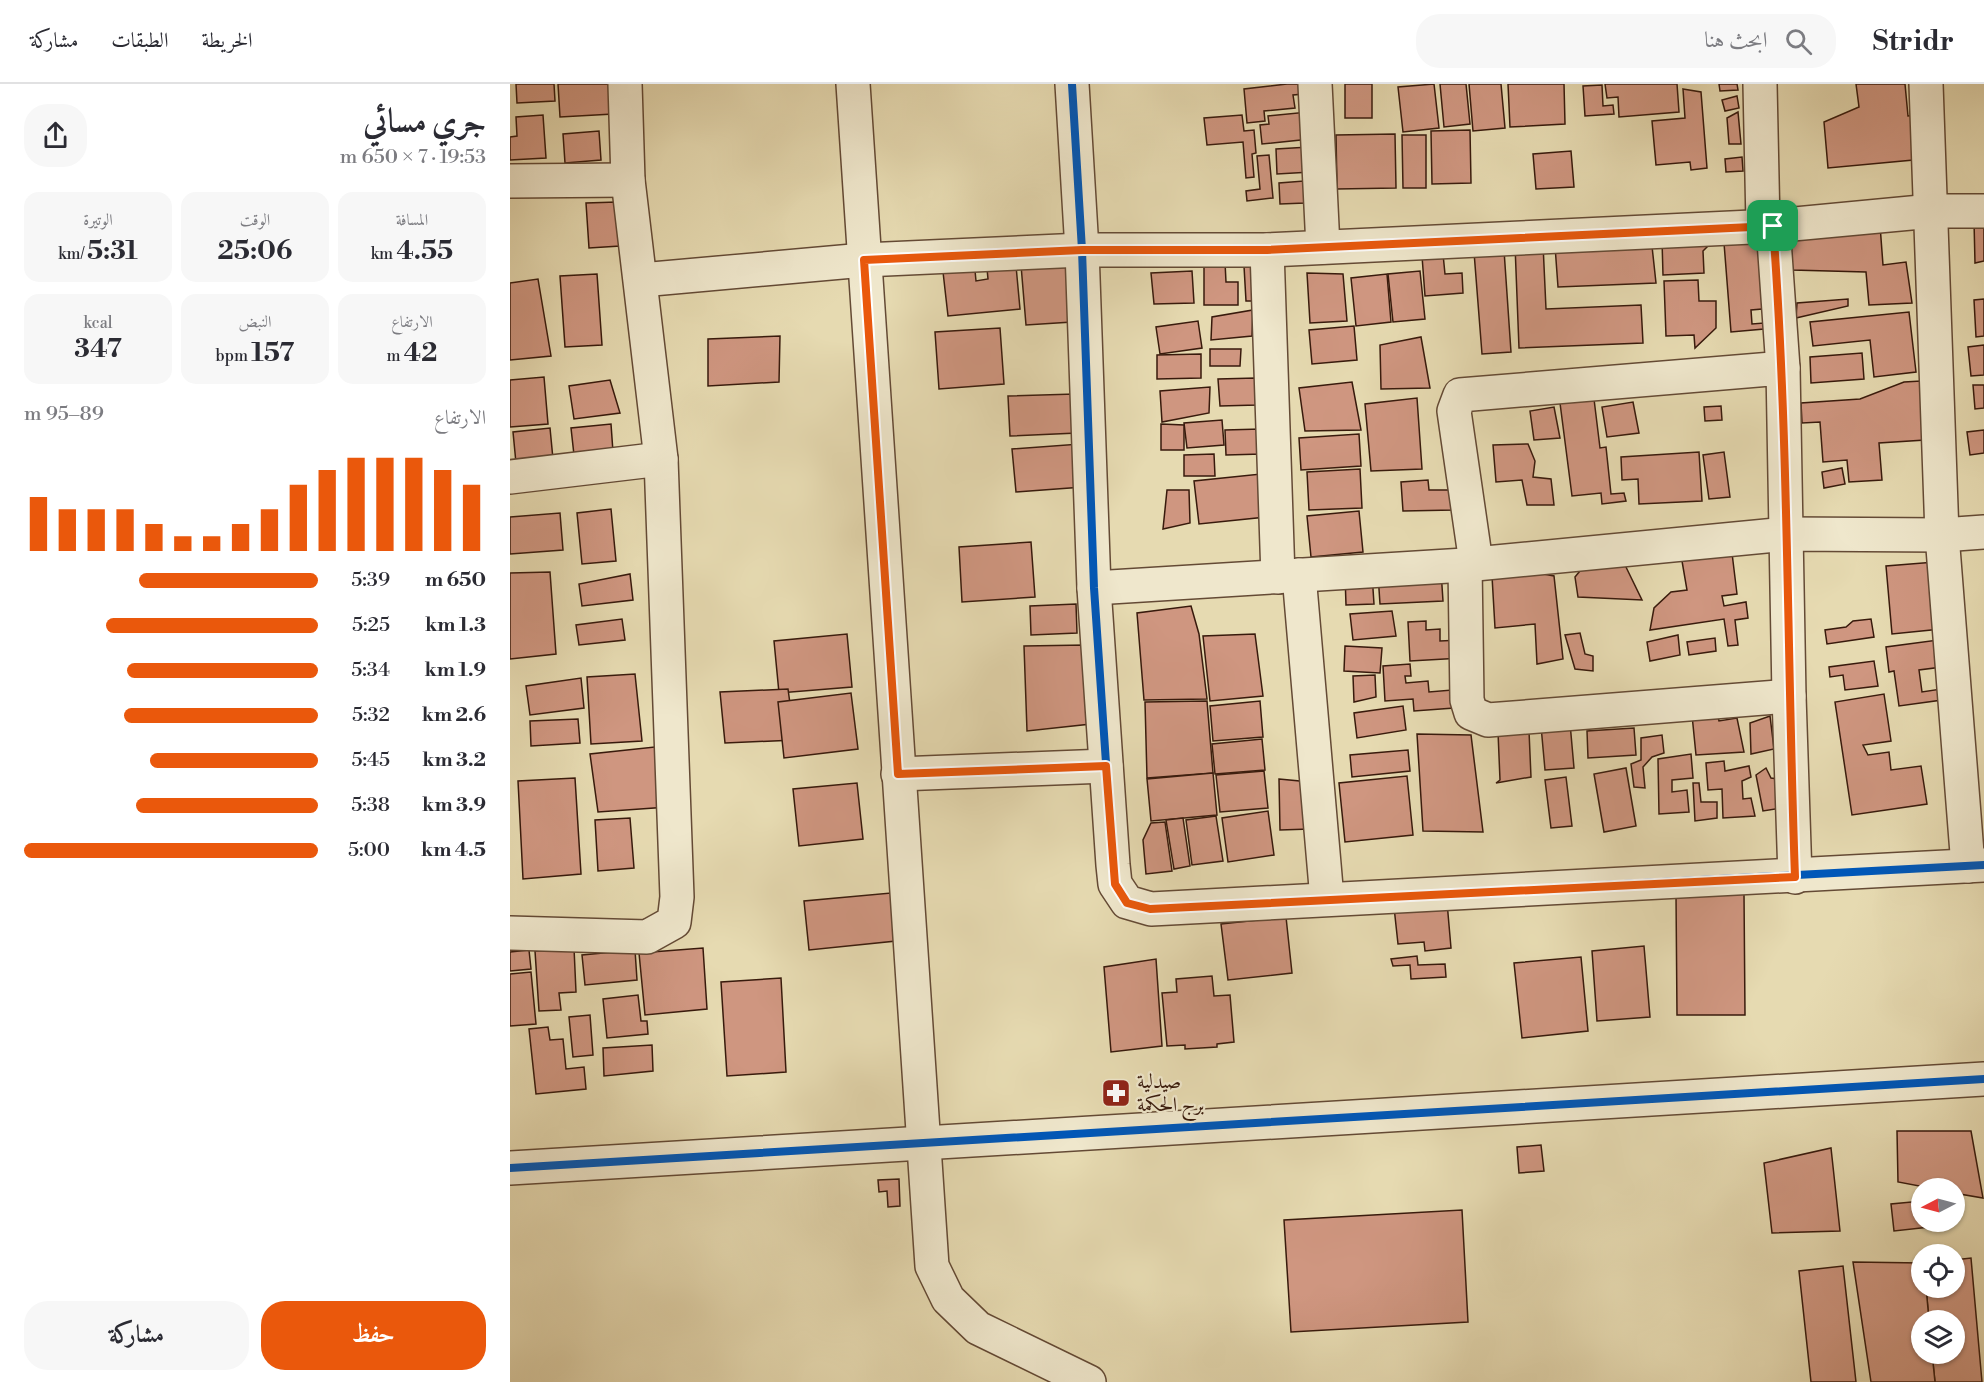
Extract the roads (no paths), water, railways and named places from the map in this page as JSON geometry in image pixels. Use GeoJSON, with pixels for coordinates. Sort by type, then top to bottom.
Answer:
{"type":"FeatureCollection","features":[{"type":"Feature","properties":{"kind":"street"},"geometry":{"type":"LineString","coordinates":[[510,933],[647,937],[674,922],[677,897],[661,459],[628,180],[625,84]]}},
{"type":"Feature","properties":{"kind":"street"},"geometry":{"type":"LineString","coordinates":[[853,84],[932,1266],[948,1299],[978,1328],[1089,1382]]}},
{"type":"Feature","properties":{"kind":"street"},"geometry":{"type":"LineString","coordinates":[[1072,84],[1082,250],[1094,588],[1115,884],[1127,903],[1150,909],[1795,877],[1976,865],[1942,535],[1926,84]]}},
{"type":"Feature","properties":{"kind":"street"},"geometry":{"type":"LineString","coordinates":[[1315,84],[1323,247]]}},
{"type":"Feature","properties":{"kind":"street"},"geometry":{"type":"LineString","coordinates":[[1760,84],[1768,225],[1783,368],[1795,877]]}},
{"type":"Feature","properties":{"kind":"street"},"geometry":{"type":"LineString","coordinates":[[510,181],[628,180]]}},
{"type":"Feature","properties":{"kind":"street"},"geometry":{"type":"LineString","coordinates":[[641,280],[864,260],[1082,250],[1267,250],[1768,225],[1932,211],[1984,211]]}},
{"type":"Feature","properties":{"kind":"street"},"geometry":{"type":"LineString","coordinates":[[1267,250],[1288,576],[1328,899]]}},
{"type":"Feature","properties":{"kind":"street"},"geometry":{"type":"LineString","coordinates":[[1783,368],[1460,395],[1454,411],[1471,564],[1465,683],[1471,713],[1488,720],[1789,696]]}},
{"type":"Feature","properties":{"kind":"street"},"geometry":{"type":"LineString","coordinates":[[510,477],[661,459]]}},
{"type":"Feature","properties":{"kind":"street"},"geometry":{"type":"LineString","coordinates":[[1094,588],[1471,564],[1786,534],[1942,535],[1984,532]]}},
{"type":"Feature","properties":{"kind":"street"},"geometry":{"type":"LineString","coordinates":[[898,774],[1106,766]]}},
{"type":"Feature","properties":{"kind":"street"},"geometry":{"type":"LineString","coordinates":[[510,1168],[1984,1079]]}},
{"type":"Feature","properties":{"kind":"place","name":"صيدلية برج الحكمة"},"geometry":{"type":"Point","coordinates":[1116,1093]}}]}
